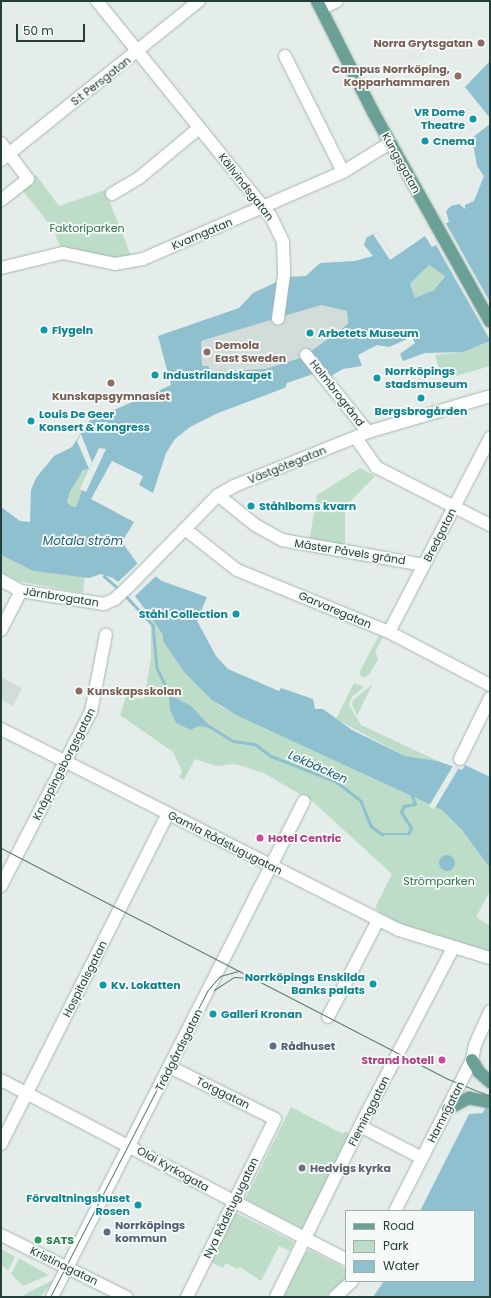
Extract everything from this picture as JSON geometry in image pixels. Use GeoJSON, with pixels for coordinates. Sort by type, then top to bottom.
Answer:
{"type":"FeatureCollection","features":[{"type":"Feature","properties":{"kind":"main road","name":"Kungsgatan"},"geometry":{"type":"LineString","coordinates":[[319,5],[390,143],[490,321]]}},
{"type":"Feature","properties":{"kind":"main road"},"geometry":{"type":"LineString","coordinates":[[472,1060],[478,1072],[490,1082]]}},
{"type":"Feature","properties":{"kind":"main road"},"geometry":{"type":"LineString","coordinates":[[448,1109],[469,1098],[488,1102]]}},
{"type":"Feature","properties":{"kind":"street","name":"Källvindsgatan"},"geometry":{"type":"LineString","coordinates":[[97,1],[264,207],[283,242],[284,275],[278,319]]}},
{"type":"Feature","properties":{"kind":"street","name":"S:t Persgatan"},"geometry":{"type":"LineString","coordinates":[[5,157],[200,1]]}},
{"type":"Feature","properties":{"kind":"street"},"geometry":{"type":"LineString","coordinates":[[319,5],[337,1]]}},
{"type":"Feature","properties":{"kind":"street"},"geometry":{"type":"LineString","coordinates":[[285,56],[343,172]]}},
{"type":"Feature","properties":{"kind":"street"},"geometry":{"type":"LineString","coordinates":[[112,194],[139,178],[199,128]]}},
{"type":"Feature","properties":{"kind":"street"},"geometry":{"type":"LineString","coordinates":[[1,143],[5,157],[28,179],[1,200]]}},
{"type":"Feature","properties":{"kind":"street","name":"Kvarngatan"},"geometry":{"type":"LineString","coordinates":[[1,268],[63,253],[115,264],[133,261],[264,207],[343,172],[390,143]]}},
{"type":"Feature","properties":{"kind":"street","name":"Holmbrogränd"},"geometry":{"type":"LineString","coordinates":[[306,355],[326,377],[368,432]]}},
{"type":"Feature","properties":{"kind":"street","name":"Västgötegatan"},"geometry":{"type":"LineString","coordinates":[[121,594],[218,495],[254,478],[368,432],[490,396]]}},
{"type":"Feature","properties":{"kind":"street"},"geometry":{"type":"LineString","coordinates":[[356,438],[372,464],[490,525]]}},
{"type":"Feature","properties":{"kind":"street","name":"Bredgatan"},"geometry":{"type":"LineString","coordinates":[[389,632],[490,438]]}},
{"type":"Feature","properties":{"kind":"street","name":"Mäster Påvels gränd"},"geometry":{"type":"LineString","coordinates":[[218,495],[255,525],[282,540],[424,565]]}},
{"type":"Feature","properties":{"kind":"street","name":"Garvaregatan"},"geometry":{"type":"LineString","coordinates":[[185,529],[237,570],[389,632],[490,685]]}},
{"type":"Feature","properties":{"kind":"street","name":"Järnbrogatan"},"geometry":{"type":"LineString","coordinates":[[1,580],[20,591],[104,604],[121,594]]}},
{"type":"Feature","properties":{"kind":"street"},"geometry":{"type":"LineString","coordinates":[[1,630],[20,591]]}},
{"type":"Feature","properties":{"kind":"street","name":"Knäppingsborgsgatan"},"geometry":{"type":"LineString","coordinates":[[1,886],[91,712],[106,634]]}},
{"type":"Feature","properties":{"kind":"street"},"geometry":{"type":"LineString","coordinates":[[460,758],[490,698]]}},
{"type":"Feature","properties":{"kind":"street","name":"Gamla Rådstugugatan"},"geometry":{"type":"LineString","coordinates":[[1,729],[64,763],[378,920],[453,948]]}},
{"type":"Feature","properties":{"kind":"street","name":"Trädgårdsgatan"},"geometry":{"type":"LineString","coordinates":[[52,1297],[69,1268],[304,801]]}},
{"type":"Feature","properties":{"kind":"street","name":"Hospitalsgatan"},"geometry":{"type":"LineString","coordinates":[[1,1144],[168,814]]}},
{"type":"Feature","properties":{"kind":"street"},"geometry":{"type":"LineString","coordinates":[[328,1017],[378,920]]}},
{"type":"Feature","properties":{"kind":"street"},"geometry":{"type":"LineString","coordinates":[[453,948],[490,958]]}},
{"type":"Feature","properties":{"kind":"street","name":"Fleminggatan"},"geometry":{"type":"LineString","coordinates":[[276,1297],[306,1239],[360,1126],[453,948]]}},
{"type":"Feature","properties":{"kind":"street","name":"Hamngatan"},"geometry":{"type":"LineString","coordinates":[[396,1210],[472,1060],[475,1045],[490,1011]]}},
{"type":"Feature","properties":{"kind":"street","name":"Torggatan"},"geometry":{"type":"LineString","coordinates":[[170,1067],[275,1119]]}},
{"type":"Feature","properties":{"kind":"street","name":"Olai Kyrkogata"},"geometry":{"type":"LineString","coordinates":[[1,1080],[345,1259]]}},
{"type":"Feature","properties":{"kind":"street","name":"Nya Rådstugugatan"},"geometry":{"type":"LineString","coordinates":[[187,1297],[275,1119]]}},
{"type":"Feature","properties":{"kind":"street"},"geometry":{"type":"LineString","coordinates":[[360,1126],[422,1158]]}},
{"type":"Feature","properties":{"kind":"street","name":"Kristinagatan"},"geometry":{"type":"LineString","coordinates":[[1,1235],[126,1297]]}},
{"type":"Feature","properties":{"kind":"street"},"geometry":{"type":"LineString","coordinates":[[335,1297],[351,1282]]}},
{"type":"Feature","properties":{"kind":"shaded area"},"geometry":{"type":"Polygon","coordinates":[[[321,305],[347,311],[348,324],[303,357],[265,369],[230,371],[218,383],[202,367],[201,342],[204,340],[321,305]]]}},
{"type":"Feature","properties":{"kind":"shaded area"},"geometry":{"type":"Polygon","coordinates":[[[1,677],[22,688],[13,706],[1,700],[1,677]]]}},
{"type":"Feature","properties":{"kind":"green space","name":"Faktoriparken"},"geometry":{"type":"Polygon","coordinates":[[[36,175],[59,206],[105,190],[133,261],[63,253],[53,229],[20,187],[36,175]]]}},
{"type":"Feature","properties":{"kind":"green space"},"geometry":{"type":"Polygon","coordinates":[[[429,265],[445,275],[434,290],[415,298],[410,284],[429,265]]]}},
{"type":"Feature","properties":{"kind":"green space"},"geometry":{"type":"Polygon","coordinates":[[[490,341],[490,366],[442,380],[435,355],[463,352],[490,341]]]}},
{"type":"Feature","properties":{"kind":"green space"},"geometry":{"type":"Polygon","coordinates":[[[229,369],[218,383],[208,370],[229,369]]]}},
{"type":"Feature","properties":{"kind":"green space"},"geometry":{"type":"Polygon","coordinates":[[[360,468],[375,476],[345,507],[345,548],[309,542],[317,495],[360,468]]]}},
{"type":"Feature","properties":{"kind":"green space"},"geometry":{"type":"Polygon","coordinates":[[[89,469],[80,489],[82,490],[76,507],[71,506],[67,502],[70,492],[83,470],[89,469]]]}},
{"type":"Feature","properties":{"kind":"green space"},"geometry":{"type":"Polygon","coordinates":[[[1,555],[33,571],[85,577],[83,593],[18,581],[1,572],[1,555]]]}},
{"type":"Feature","properties":{"kind":"green space","name":"Strömparken"},"geometry":{"type":"Polygon","coordinates":[[[151,617],[163,635],[163,641],[184,672],[221,707],[442,810],[462,830],[490,868],[490,891],[476,917],[490,926],[490,952],[410,928],[383,915],[375,908],[392,874],[313,802],[264,773],[235,764],[216,766],[195,759],[184,780],[179,778],[182,771],[173,752],[120,715],[126,697],[144,699],[151,658],[151,617]]]}},
{"type":"Feature","properties":{"kind":"green space"},"geometry":{"type":"Polygon","coordinates":[[[379,635],[383,637],[375,652],[378,659],[369,675],[363,678],[359,673],[379,635]]]}},
{"type":"Feature","properties":{"kind":"green space"},"geometry":{"type":"Polygon","coordinates":[[[354,683],[364,687],[352,697],[349,705],[361,725],[438,761],[405,756],[336,719],[354,683]]]}},
{"type":"Feature","properties":{"kind":"green space"},"geometry":{"type":"Polygon","coordinates":[[[373,684],[357,716],[352,704],[353,700],[373,684]]]}},
{"type":"Feature","properties":{"kind":"green space"},"geometry":{"type":"Polygon","coordinates":[[[291,1107],[343,1134],[345,1131],[351,1134],[303,1229],[245,1199],[291,1107]]]}},
{"type":"Feature","properties":{"kind":"green space"},"geometry":{"type":"Polygon","coordinates":[[[236,1213],[294,1242],[290,1251],[279,1246],[261,1281],[240,1267],[238,1269],[226,1263],[223,1268],[211,1262],[236,1213]]]}},
{"type":"Feature","properties":{"kind":"green space"},"geometry":{"type":"Polygon","coordinates":[[[1,1249],[15,1257],[8,1271],[1,1264],[1,1249]]]}},
{"type":"Feature","properties":{"kind":"green space"},"geometry":{"type":"Polygon","coordinates":[[[310,1250],[345,1268],[345,1280],[325,1297],[283,1297],[306,1252],[310,1250]]]}},
{"type":"Feature","properties":{"kind":"green space"},"geometry":{"type":"Polygon","coordinates":[[[19,1259],[49,1275],[23,1286],[11,1274],[19,1259]]]}},
{"type":"Feature","properties":{"kind":"green space"},"geometry":{"type":"Polygon","coordinates":[[[55,1279],[40,1297],[23,1297],[25,1294],[55,1279]]]}},
{"type":"Feature","properties":{"kind":"water"},"geometry":{"type":"Polygon","coordinates":[[[490,61],[490,118],[465,87],[490,61]]]}},
{"type":"Feature","properties":{"kind":"water","name":"Motala ström"},"geometry":{"type":"Polygon","coordinates":[[[490,124],[490,341],[463,352],[425,353],[403,361],[400,354],[415,343],[412,337],[389,347],[377,345],[358,355],[362,366],[343,369],[331,376],[316,376],[218,413],[190,427],[175,439],[166,453],[153,493],[139,485],[143,476],[112,461],[91,499],[134,522],[122,542],[137,563],[162,581],[207,597],[197,621],[216,656],[228,669],[279,691],[281,688],[313,699],[315,709],[323,709],[352,730],[405,756],[438,761],[462,770],[465,765],[490,777],[490,868],[462,830],[442,810],[238,716],[212,700],[184,672],[163,641],[163,635],[134,595],[113,578],[101,574],[89,578],[33,571],[1,555],[1,507],[20,521],[30,522],[31,490],[36,478],[54,456],[72,447],[89,421],[171,385],[158,336],[239,308],[253,293],[287,277],[306,276],[320,263],[355,261],[373,256],[364,245],[366,238],[377,232],[392,254],[426,230],[449,222],[446,211],[451,206],[459,204],[465,209],[465,205],[474,201],[484,176],[477,166],[472,138],[490,124]],[[429,265],[410,284],[415,298],[434,290],[445,276],[429,265]],[[321,305],[201,342],[202,366],[208,366],[218,383],[229,371],[265,369],[303,357],[348,324],[347,311],[321,305]],[[99,448],[89,469],[83,470],[70,492],[67,502],[71,506],[76,507],[82,490],[86,492],[106,449],[99,448]]]}},
{"type":"Feature","properties":{"kind":"water"},"geometry":{"type":"Polygon","coordinates":[[[172,696],[191,706],[212,728],[198,726],[191,730],[176,723],[170,710],[169,698],[172,696]]]}},
{"type":"Feature","properties":{"kind":"water"},"geometry":{"type":"Polygon","coordinates":[[[447,855],[454,860],[455,863],[450,870],[447,871],[440,866],[439,863],[444,856],[447,855]]]}},
{"type":"Feature","properties":{"kind":"water"},"geometry":{"type":"Polygon","coordinates":[[[490,1098],[490,1297],[373,1297],[383,1282],[475,1282],[475,1210],[421,1210],[469,1114],[483,1113],[490,1098]]]}},
{"type":"Feature","properties":{"kind":"pier"},"geometry":{"type":"Polygon","coordinates":[[[444,220],[490,302],[490,340],[436,245],[432,247],[425,236],[390,260],[373,234],[377,232],[392,254],[426,228],[444,220]]]}},
{"type":"Feature","properties":{"kind":"pier"},"geometry":{"type":"Polygon","coordinates":[[[316,373],[321,378],[285,388],[287,383],[316,373]]]}},
{"type":"Feature","properties":{"kind":"pier"},"geometry":{"type":"Polygon","coordinates":[[[81,434],[92,462],[89,469],[77,441],[81,434]]]}},
{"type":"Feature","properties":{"kind":"pier"},"geometry":{"type":"Polygon","coordinates":[[[139,562],[156,576],[133,598],[116,584],[139,562]]]}},
{"type":"Feature","properties":{"kind":"pier"},"geometry":{"type":"Polygon","coordinates":[[[453,766],[458,769],[434,809],[429,806],[453,766]]]}},
{"type":"Feature","properties":{"kind":"waterway","name":"Lekbäcken"},"geometry":{"type":"LineString","coordinates":[[104,576],[120,590]]}},
{"type":"Feature","properties":{"kind":"waterway","name":"Lekbäcken"},"geometry":{"type":"LineString","coordinates":[[125,595],[153,625],[157,668],[172,699]]}},
{"type":"Feature","properties":{"kind":"waterway","name":"Lekbäcken"},"geometry":{"type":"LineString","coordinates":[[209,726],[233,741],[255,744],[271,756],[337,782],[361,801],[371,826],[382,834],[408,834],[411,828],[401,812],[404,806],[415,804],[412,797]]}},
{"type":"Feature","properties":{"kind":"tram line"},"geometry":{"type":"LineString","coordinates":[[1,848],[448,1079],[490,1096]]}},
{"type":"Feature","properties":{"kind":"tram line"},"geometry":{"type":"LineString","coordinates":[[50,1297],[207,991],[220,976],[239,971]]}},
{"type":"Feature","properties":{"kind":"tram line"},"geometry":{"type":"LineString","coordinates":[[214,990],[234,977],[250,978]]}},
{"type":"Feature","properties":{"kind":"place","name":"Norra Grytsgatan"},"geometry":{"type":"Point","coordinates":[481,43]}},
{"type":"Feature","properties":{"kind":"place","name":"Campus Norrköping, Kopparhammaren"},"geometry":{"type":"Point","coordinates":[458,76]}},
{"type":"Feature","properties":{"kind":"place","name":"VR Dome Theatre"},"geometry":{"type":"Point","coordinates":[473,119]}},
{"type":"Feature","properties":{"kind":"place","name":"Cnema"},"geometry":{"type":"Point","coordinates":[425,141]}},
{"type":"Feature","properties":{"kind":"place","name":"Flygeln"},"geometry":{"type":"Point","coordinates":[44,330]}},
{"type":"Feature","properties":{"kind":"place","name":"Arbetets Museum"},"geometry":{"type":"Point","coordinates":[310,333]}},
{"type":"Feature","properties":{"kind":"place","name":"Demola East Sweden"},"geometry":{"type":"Point","coordinates":[207,352]}},
{"type":"Feature","properties":{"kind":"place","name":"Industrilandskapet"},"geometry":{"type":"Point","coordinates":[155,375]}},
{"type":"Feature","properties":{"kind":"place","name":"Norrköpings stadsmuseum"},"geometry":{"type":"Point","coordinates":[377,378]}},
{"type":"Feature","properties":{"kind":"place","name":"Kunskapsgymnasiet"},"geometry":{"type":"Point","coordinates":[111,383]}},
{"type":"Feature","properties":{"kind":"place","name":"Bergsbrogården"},"geometry":{"type":"Point","coordinates":[421,398]}},
{"type":"Feature","properties":{"kind":"place","name":"Louis De Geer Konsert & Kongress"},"geometry":{"type":"Point","coordinates":[31,421]}},
{"type":"Feature","properties":{"kind":"place","name":"Ståhlboms kvarn"},"geometry":{"type":"Point","coordinates":[251,506]}},
{"type":"Feature","properties":{"kind":"place","name":"Ståhl Collection"},"geometry":{"type":"Point","coordinates":[236,614]}},
{"type":"Feature","properties":{"kind":"place","name":"Kunskapsskolan"},"geometry":{"type":"Point","coordinates":[79,691]}},
{"type":"Feature","properties":{"kind":"place","name":"Hotel Centric"},"geometry":{"type":"Point","coordinates":[260,838]}},
{"type":"Feature","properties":{"kind":"place","name":"Norrköpings Enskilda Banks palats"},"geometry":{"type":"Point","coordinates":[373,984]}},
{"type":"Feature","properties":{"kind":"place","name":"Kv. Lokatten"},"geometry":{"type":"Point","coordinates":[103,985]}},
{"type":"Feature","properties":{"kind":"place","name":"Galleri Kronan"},"geometry":{"type":"Point","coordinates":[213,1014]}},
{"type":"Feature","properties":{"kind":"place","name":"Rådhuset"},"geometry":{"type":"Point","coordinates":[273,1046]}},
{"type":"Feature","properties":{"kind":"place","name":"Strand hotell"},"geometry":{"type":"Point","coordinates":[442,1060]}},
{"type":"Feature","properties":{"kind":"place","name":"Hedvigs kyrka"},"geometry":{"type":"Point","coordinates":[302,1168]}},
{"type":"Feature","properties":{"kind":"place","name":"Förvaltningshuset Rosen"},"geometry":{"type":"Point","coordinates":[138,1205]}},
{"type":"Feature","properties":{"kind":"place","name":"Norrköpings kommun"},"geometry":{"type":"Point","coordinates":[107,1232]}},
{"type":"Feature","properties":{"kind":"place","name":"SATS"},"geometry":{"type":"Point","coordinates":[38,1240]}}]}
